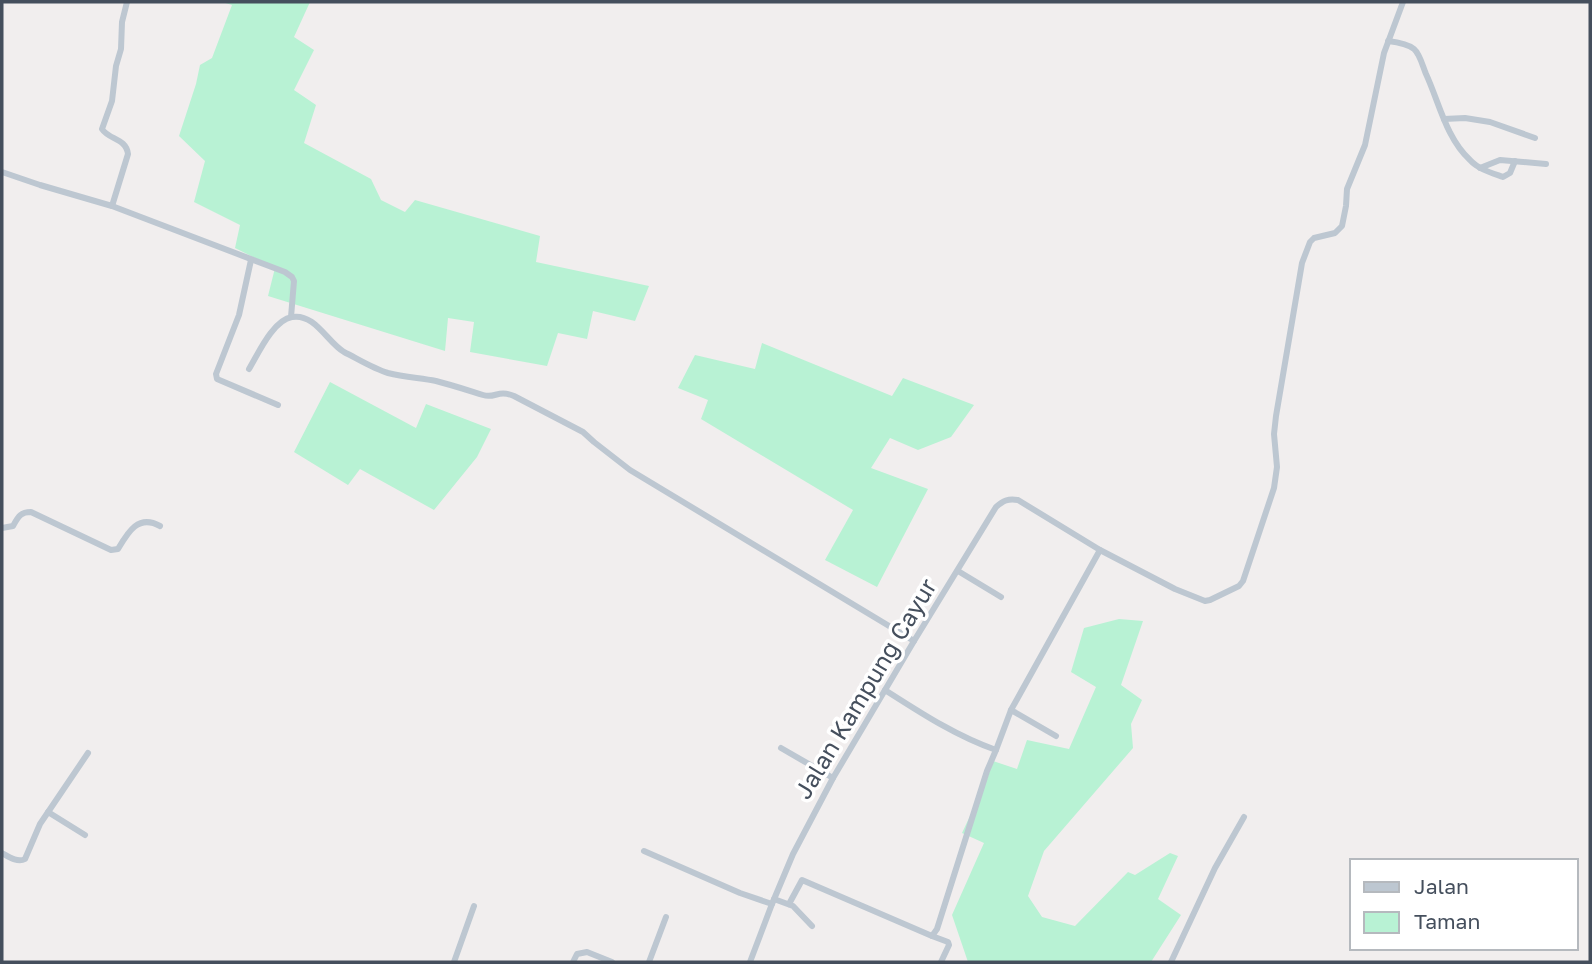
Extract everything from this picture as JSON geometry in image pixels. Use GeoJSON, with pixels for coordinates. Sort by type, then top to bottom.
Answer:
{"type":"FeatureCollection","features":[{"type":"Feature","properties":{"kind":"street"},"geometry":{"type":"LineString","coordinates":[[112,206],[128,154],[122,142],[104,133],[102,129],[112,101],[127,2]]}},
{"type":"Feature","properties":{"kind":"street"},"geometry":{"type":"LineString","coordinates":[[932,936],[937,929],[984,779],[1011,710],[1100,550],[1175,589],[1205,601],[1239,586],[1247,574],[1274,488],[1277,467],[1274,434],[1276,416],[1302,263],[1314,238],[1335,233],[1342,226],[1347,189],[1365,145],[1384,53],[1403,2]]}},
{"type":"Feature","properties":{"kind":"street"},"geometry":{"type":"LineString","coordinates":[[1388,41],[1414,49],[1444,119],[1470,161],[1503,177],[1510,173],[1515,161]]}},
{"type":"Feature","properties":{"kind":"street"},"geometry":{"type":"LineString","coordinates":[[1444,119],[1465,118],[1490,122],[1535,138]]}},
{"type":"Feature","properties":{"kind":"street"},"geometry":{"type":"LineString","coordinates":[[1480,168],[1497,160],[1546,164]]}},
{"type":"Feature","properties":{"kind":"street"},"geometry":{"type":"LineString","coordinates":[[2,172],[40,186],[112,206],[285,272],[294,281],[291,317]]}},
{"type":"Feature","properties":{"kind":"street"},"geometry":{"type":"LineString","coordinates":[[251,260],[239,315],[216,377],[278,405]]}},
{"type":"Feature","properties":{"kind":"street"},"geometry":{"type":"LineString","coordinates":[[249,369],[278,324],[291,317],[303,318],[310,321],[336,346],[387,372],[453,385],[483,396],[505,393],[534,405],[583,432],[630,470],[914,641]]}},
{"type":"Feature","properties":{"kind":"street","name":"Jalan Kampung Cayur"},"geometry":{"type":"LineString","coordinates":[[750,962],[793,854],[833,778],[996,507],[1007,499],[1018,500],[1100,550]]}},
{"type":"Feature","properties":{"kind":"street"},"geometry":{"type":"LineString","coordinates":[[2,528],[13,526],[23,512],[31,512],[115,550],[131,528],[149,522],[160,526]]}},
{"type":"Feature","properties":{"kind":"street"},"geometry":{"type":"LineString","coordinates":[[958,571],[1001,597]]}},
{"type":"Feature","properties":{"kind":"street"},"geometry":{"type":"LineString","coordinates":[[885,690],[934,722],[996,750]]}},
{"type":"Feature","properties":{"kind":"street"},"geometry":{"type":"LineString","coordinates":[[1011,710],[1056,736]]}},
{"type":"Feature","properties":{"kind":"street"},"geometry":{"type":"LineString","coordinates":[[781,748],[833,778]]}},
{"type":"Feature","properties":{"kind":"street"},"geometry":{"type":"LineString","coordinates":[[2,853],[15,860],[25,859],[40,824],[88,753]]}},
{"type":"Feature","properties":{"kind":"street"},"geometry":{"type":"LineString","coordinates":[[48,812],[85,835]]}},
{"type":"Feature","properties":{"kind":"street"},"geometry":{"type":"LineString","coordinates":[[1171,962],[1215,868],[1244,817]]}},
{"type":"Feature","properties":{"kind":"street"},"geometry":{"type":"LineString","coordinates":[[644,851],[740,893],[789,904],[813,926]]}},
{"type":"Feature","properties":{"kind":"street"},"geometry":{"type":"LineString","coordinates":[[789,904],[802,880],[948,943],[942,962]]}},
{"type":"Feature","properties":{"kind":"street"},"geometry":{"type":"LineString","coordinates":[[454,962],[474,906]]}},
{"type":"Feature","properties":{"kind":"street"},"geometry":{"type":"LineString","coordinates":[[649,962],[666,917]]}},
{"type":"Feature","properties":{"kind":"street"},"geometry":{"type":"LineString","coordinates":[[572,962],[577,954],[583,952],[612,962]]}},
{"type":"Feature","properties":{"kind":"green space"},"geometry":{"type":"Polygon","coordinates":[[[222,2],[310,2],[294,37],[314,50],[294,90],[316,105],[304,143],[371,179],[381,200],[405,212],[415,200],[540,236],[536,262],[649,286],[635,321],[593,311],[587,339],[558,333],[547,366],[470,352],[474,322],[448,318],[445,351],[268,296],[275,268],[235,248],[240,225],[194,202],[205,161],[179,136],[200,65],[212,58],[232,5],[222,2]]]}},
{"type":"Feature","properties":{"kind":"green space"},"geometry":{"type":"Polygon","coordinates":[[[762,343],[892,396],[903,378],[974,405],[951,437],[918,450],[890,438],[871,468],[928,489],[877,587],[825,560],[853,510],[701,419],[708,400],[678,388],[695,355],[755,369],[762,343]]]}},
{"type":"Feature","properties":{"kind":"green space"},"geometry":{"type":"Polygon","coordinates":[[[330,382],[416,428],[426,404],[491,429],[477,457],[434,510],[360,469],[348,485],[294,452],[330,382]]]}},
{"type":"Feature","properties":{"kind":"green space"},"geometry":{"type":"Polygon","coordinates":[[[1119,619],[1143,621],[1121,685],[1142,700],[1131,724],[1133,748],[1044,851],[1028,896],[1042,917],[1075,926],[1128,872],[1135,875],[1170,853],[1178,856],[1158,899],[1181,915],[1151,962],[968,962],[952,915],[984,843],[962,833],[993,761],[1017,769],[1027,740],[1069,749],[1096,687],[1071,672],[1084,628],[1119,619]]]}}]}
